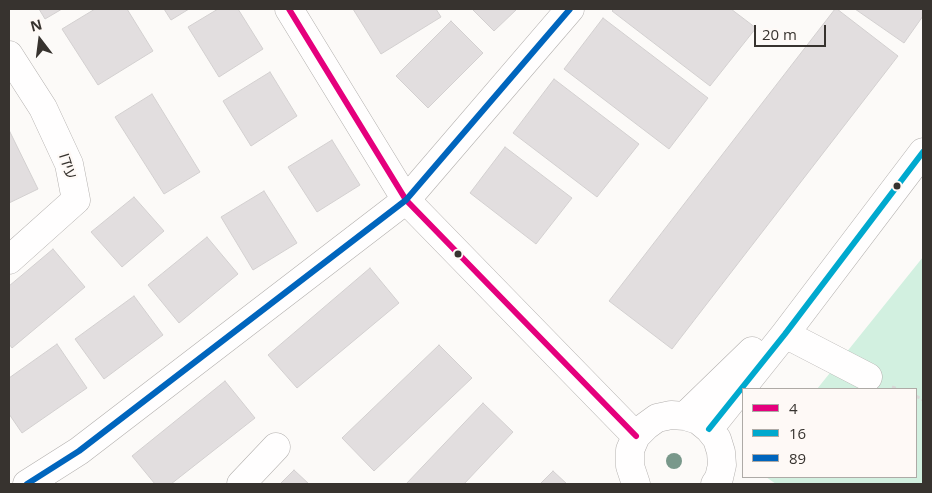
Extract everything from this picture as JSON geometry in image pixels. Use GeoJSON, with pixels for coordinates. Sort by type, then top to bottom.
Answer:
{"type":"FeatureCollection","features":[{"type":"Feature","properties":{"kind":"street"},"geometry":{"type":"LineString","coordinates":[[289,9],[406,200],[636,436]]}},
{"type":"Feature","properties":{"kind":"street"},"geometry":{"type":"LineString","coordinates":[[26,484],[79,451],[406,200],[570,9]]}},
{"type":"Feature","properties":{"kind":"street","name":"עידו"},"geometry":{"type":"LineString","coordinates":[[9,56],[43,108],[69,164],[76,200],[9,260]]}},
{"type":"Feature","properties":{"kind":"street"},"geometry":{"type":"LineString","coordinates":[[709,428],[785,334],[923,152]]}},
{"type":"Feature","properties":{"kind":"street"},"geometry":{"type":"LineString","coordinates":[[685,416],[740,364],[841,261]]}},
{"type":"Feature","properties":{"kind":"street"},"geometry":{"type":"LineString","coordinates":[[785,334],[868,377]]}},
{"type":"Feature","properties":{"kind":"street"},"geometry":{"type":"LineString","coordinates":[[636,484],[630,466],[630,450],[636,436],[657,418],[671,415],[685,416],[698,420],[709,428],[717,439],[722,452],[722,466],[719,478],[715,484]]}},
{"type":"Feature","properties":{"kind":"street"},"geometry":{"type":"LineString","coordinates":[[241,484],[276,447]]}},
{"type":"Feature","properties":{"kind":"green space"},"geometry":{"type":"Polygon","coordinates":[[[923,257],[923,484],[776,484],[767,478],[917,478],[917,388],[818,388],[923,257]]]}},
{"type":"Feature","properties":{"kind":"building"},"geometry":{"type":"Polygon","coordinates":[[[39,9],[62,9],[45,19],[39,9]]]}},
{"type":"Feature","properties":{"kind":"building"},"geometry":{"type":"Polygon","coordinates":[[[95,9],[127,9],[153,51],[98,85],[62,29],[95,9]]]}},
{"type":"Feature","properties":{"kind":"building"},"geometry":{"type":"Polygon","coordinates":[[[164,9],[189,9],[171,20],[164,9]]]}},
{"type":"Feature","properties":{"kind":"building"},"geometry":{"type":"Polygon","coordinates":[[[218,9],[238,9],[263,49],[219,77],[188,27],[218,9]]]}},
{"type":"Feature","properties":{"kind":"building"},"geometry":{"type":"Polygon","coordinates":[[[353,9],[436,9],[441,17],[381,54],[353,9]]]}},
{"type":"Feature","properties":{"kind":"building"},"geometry":{"type":"Polygon","coordinates":[[[472,9],[517,9],[494,31],[472,9]]]}},
{"type":"Feature","properties":{"kind":"building"},"geometry":{"type":"Polygon","coordinates":[[[614,9],[731,9],[756,28],[710,86],[612,11],[614,9]]]}},
{"type":"Feature","properties":{"kind":"building"},"geometry":{"type":"Polygon","coordinates":[[[835,9],[898,56],[672,349],[609,301],[835,9]]]}},
{"type":"Feature","properties":{"kind":"building"},"geometry":{"type":"Polygon","coordinates":[[[855,9],[923,9],[923,16],[904,43],[855,9]]]}},
{"type":"Feature","properties":{"kind":"building"},"geometry":{"type":"Polygon","coordinates":[[[603,18],[708,98],[669,149],[564,69],[603,18]]]}},
{"type":"Feature","properties":{"kind":"building"},"geometry":{"type":"Polygon","coordinates":[[[451,21],[483,53],[428,108],[396,76],[451,21]]]}},
{"type":"Feature","properties":{"kind":"building"},"geometry":{"type":"Polygon","coordinates":[[[270,72],[297,116],[251,146],[223,101],[270,72]]]}},
{"type":"Feature","properties":{"kind":"building"},"geometry":{"type":"Polygon","coordinates":[[[554,79],[639,144],[597,197],[513,133],[554,79]]]}},
{"type":"Feature","properties":{"kind":"building"},"geometry":{"type":"Polygon","coordinates":[[[152,94],[200,172],[164,194],[115,117],[152,94]]]}},
{"type":"Feature","properties":{"kind":"building"},"geometry":{"type":"Polygon","coordinates":[[[9,130],[38,189],[9,203],[9,130]]]}},
{"type":"Feature","properties":{"kind":"building"},"geometry":{"type":"Polygon","coordinates":[[[332,140],[360,185],[317,212],[288,167],[332,140]]]}},
{"type":"Feature","properties":{"kind":"building"},"geometry":{"type":"Polygon","coordinates":[[[505,147],[572,198],[536,244],[470,193],[505,147]]]}},
{"type":"Feature","properties":{"kind":"building"},"geometry":{"type":"Polygon","coordinates":[[[264,191],[297,243],[253,270],[221,217],[264,191]]]}},
{"type":"Feature","properties":{"kind":"building"},"geometry":{"type":"Polygon","coordinates":[[[134,197],[164,231],[122,267],[91,232],[134,197]]]}},
{"type":"Feature","properties":{"kind":"building"},"geometry":{"type":"Polygon","coordinates":[[[207,237],[238,274],[179,323],[148,285],[207,237]]]}},
{"type":"Feature","properties":{"kind":"building"},"geometry":{"type":"Polygon","coordinates":[[[53,249],[85,287],[12,348],[9,344],[9,286],[53,249]]]}},
{"type":"Feature","properties":{"kind":"building"},"geometry":{"type":"Polygon","coordinates":[[[370,268],[399,303],[297,388],[268,355],[370,268]]]}},
{"type":"Feature","properties":{"kind":"building"},"geometry":{"type":"Polygon","coordinates":[[[134,296],[163,335],[104,379],[75,339],[134,296]]]}},
{"type":"Feature","properties":{"kind":"building"},"geometry":{"type":"Polygon","coordinates":[[[57,344],[87,388],[22,433],[9,414],[9,378],[57,344]]]}},
{"type":"Feature","properties":{"kind":"building"},"geometry":{"type":"Polygon","coordinates":[[[439,345],[472,378],[374,471],[342,438],[439,345]]]}},
{"type":"Feature","properties":{"kind":"building"},"geometry":{"type":"Polygon","coordinates":[[[225,381],[255,418],[171,484],[155,484],[132,456],[225,381]]]}},
{"type":"Feature","properties":{"kind":"building"},"geometry":{"type":"Polygon","coordinates":[[[483,403],[513,432],[464,484],[406,484],[483,403]]]}},
{"type":"Feature","properties":{"kind":"building"},"geometry":{"type":"Polygon","coordinates":[[[294,470],[309,484],[280,484],[294,470]]]}},
{"type":"Feature","properties":{"kind":"building"},"geometry":{"type":"Polygon","coordinates":[[[553,471],[567,484],[540,484],[553,471]]]}},
{"type":"Feature","properties":{"kind":"transit line","name":"4"},"geometry":{"type":"LineString","coordinates":[[289,9],[406,200],[636,436]]}},
{"type":"Feature","properties":{"kind":"transit line","name":"89"},"geometry":{"type":"LineString","coordinates":[[27,484],[79,451],[406,200],[570,9]]}},
{"type":"Feature","properties":{"kind":"transit line","name":"16"},"geometry":{"type":"LineString","coordinates":[[709,429],[785,334],[923,152]]}}]}
